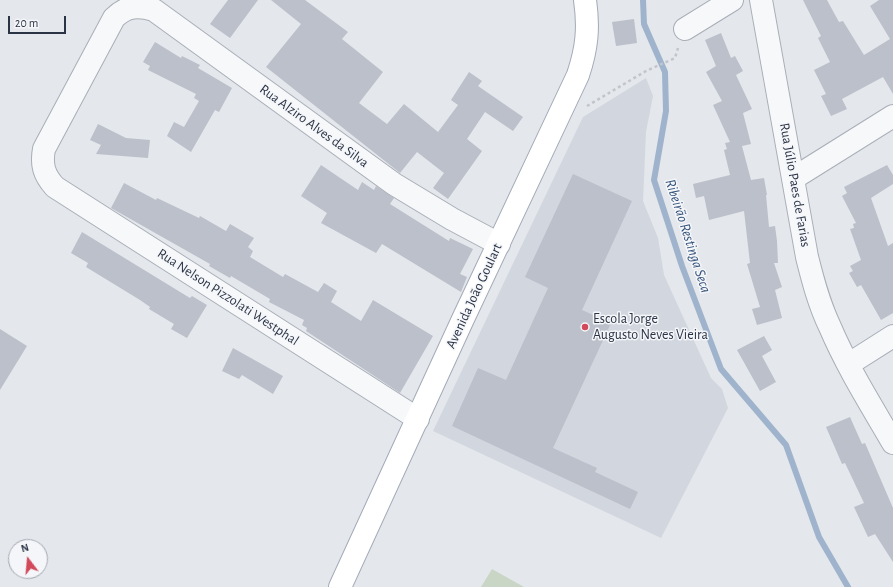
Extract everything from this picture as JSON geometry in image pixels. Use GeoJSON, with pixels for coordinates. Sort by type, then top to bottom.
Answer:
{"type":"FeatureCollection","features":[{"type":"Feature","properties":{"kind":"main road","name":"Avenida João Goulart"},"geometry":{"type":"LineString","coordinates":[[340,587],[498,244],[578,75],[586,51],[588,27],[585,0]]}},
{"type":"Feature","properties":{"kind":"street"},"geometry":{"type":"LineString","coordinates":[[685,29],[732,0]]}},
{"type":"Feature","properties":{"kind":"street","name":"Rua Júlio Paes de Farias"},"geometry":{"type":"LineString","coordinates":[[761,0],[807,257],[817,295],[830,327],[848,364],[893,443]]}},
{"type":"Feature","properties":{"kind":"street","name":"Rua Alziro Alves da Silva"},"geometry":{"type":"LineString","coordinates":[[44,171],[42,160],[44,149],[114,18],[123,9],[144,7],[154,10],[394,184],[452,219],[498,244]]}},
{"type":"Feature","properties":{"kind":"street"},"geometry":{"type":"LineString","coordinates":[[794,178],[893,116]]}},
{"type":"Feature","properties":{"kind":"street","name":"Rua Nelson Pizzolati Westphal"},"geometry":{"type":"LineString","coordinates":[[44,171],[48,179],[55,187],[418,419]]}},
{"type":"Feature","properties":{"kind":"street"},"geometry":{"type":"LineString","coordinates":[[848,364],[893,336]]}},
{"type":"Feature","properties":{"kind":"path"},"geometry":{"type":"LineString","coordinates":[[586,106],[646,71],[675,58]]}},
{"type":"Feature","properties":{"kind":"shaded area","name":"Escola Jorge Augusto Neves Vieira"},"geometry":{"type":"Polygon","coordinates":[[[646,78],[653,96],[646,132],[643,201],[658,238],[664,275],[711,378],[722,389],[728,408],[661,538],[433,431],[583,117],[646,78]]]}},
{"type":"Feature","properties":{"kind":"green space"},"geometry":{"type":"Polygon","coordinates":[[[492,569],[524,587],[481,587],[492,569]]]}},
{"type":"Feature","properties":{"kind":"building"},"geometry":{"type":"Polygon","coordinates":[[[228,0],[258,0],[230,38],[210,24],[228,0]]]}},
{"type":"Feature","properties":{"kind":"building"},"geometry":{"type":"Polygon","coordinates":[[[271,0],[305,0],[348,32],[342,39],[383,72],[359,103],[387,124],[404,104],[438,132],[458,105],[451,100],[469,72],[482,81],[478,86],[523,117],[513,131],[485,112],[467,139],[482,151],[448,199],[433,188],[444,173],[417,152],[400,173],[266,67],[301,24],[271,0]]]}},
{"type":"Feature","properties":{"kind":"building"},"geometry":{"type":"Polygon","coordinates":[[[803,0],[827,0],[839,22],[843,21],[864,55],[890,39],[870,6],[879,0],[893,0],[893,94],[883,77],[842,99],[847,109],[831,116],[821,96],[826,94],[814,70],[830,62],[818,38],[821,36],[803,0]]]}},
{"type":"Feature","properties":{"kind":"building"},"geometry":{"type":"Polygon","coordinates":[[[634,19],[637,43],[616,46],[612,22],[634,19]]]}},
{"type":"Feature","properties":{"kind":"building"},"geometry":{"type":"Polygon","coordinates":[[[721,33],[731,58],[735,56],[743,71],[736,75],[752,109],[743,113],[751,144],[742,146],[751,180],[764,178],[767,195],[769,227],[775,226],[777,241],[778,263],[774,263],[782,287],[775,290],[782,318],[757,325],[752,309],[760,307],[747,264],[750,263],[744,211],[709,220],[704,196],[696,198],[693,184],[730,175],[724,150],[727,149],[725,143],[730,142],[713,105],[722,101],[706,72],[716,66],[705,40],[721,33]]]}},
{"type":"Feature","properties":{"kind":"building"},"geometry":{"type":"Polygon","coordinates":[[[155,42],[181,58],[182,56],[200,65],[198,68],[232,88],[219,112],[215,110],[191,152],[167,136],[174,122],[184,127],[199,101],[194,98],[196,94],[148,70],[150,66],[143,62],[155,42]]]}},
{"type":"Feature","properties":{"kind":"building"},"geometry":{"type":"Polygon","coordinates":[[[98,124],[126,138],[150,140],[148,158],[96,154],[101,145],[90,140],[98,124]]]}},
{"type":"Feature","properties":{"kind":"building"},"geometry":{"type":"Polygon","coordinates":[[[321,165],[358,190],[362,182],[374,190],[376,186],[394,198],[390,204],[449,241],[450,238],[473,249],[460,274],[467,277],[461,292],[382,244],[376,253],[321,223],[327,213],[301,196],[321,165]]]}},
{"type":"Feature","properties":{"kind":"building"},"geometry":{"type":"Polygon","coordinates":[[[887,165],[893,175],[893,184],[871,198],[888,246],[893,243],[893,313],[881,320],[861,285],[857,287],[849,273],[853,271],[850,266],[861,260],[850,229],[854,228],[853,224],[856,223],[842,196],[847,193],[844,187],[887,165]]]}},
{"type":"Feature","properties":{"kind":"building"},"geometry":{"type":"Polygon","coordinates":[[[573,174],[632,201],[582,310],[611,323],[553,448],[597,468],[595,472],[638,492],[630,509],[452,426],[478,368],[506,380],[548,288],[525,277],[573,174]]]}},
{"type":"Feature","properties":{"kind":"building"},"geometry":{"type":"Polygon","coordinates":[[[124,183],[156,200],[157,198],[199,218],[200,216],[226,231],[230,224],[254,238],[248,247],[253,251],[250,257],[283,277],[285,274],[318,292],[324,283],[337,291],[331,302],[361,321],[373,300],[433,336],[400,393],[306,331],[307,328],[302,325],[304,320],[269,302],[270,299],[231,276],[230,278],[209,266],[210,264],[111,208],[124,183]]]}},
{"type":"Feature","properties":{"kind":"building"},"geometry":{"type":"Polygon","coordinates":[[[82,232],[190,298],[192,296],[207,305],[187,338],[171,329],[174,324],[149,309],[150,307],[140,300],[86,267],[88,263],[71,253],[82,232]]]}},
{"type":"Feature","properties":{"kind":"building"},"geometry":{"type":"Polygon","coordinates":[[[0,329],[27,346],[0,390],[0,329]]]}},
{"type":"Feature","properties":{"kind":"building"},"geometry":{"type":"Polygon","coordinates":[[[764,336],[772,350],[762,356],[776,382],[760,391],[737,350],[764,336]]]}},
{"type":"Feature","properties":{"kind":"building"},"geometry":{"type":"Polygon","coordinates":[[[233,348],[283,376],[273,394],[242,375],[239,379],[222,371],[233,348]]]}},
{"type":"Feature","properties":{"kind":"building"},"geometry":{"type":"Polygon","coordinates":[[[850,417],[862,444],[865,443],[893,508],[893,562],[875,534],[868,537],[854,507],[864,503],[845,463],[842,464],[826,427],[850,417]]]}},
{"type":"Feature","properties":{"kind":"waterway","name":"Ribeirão Restinga Seca"},"geometry":{"type":"LineString","coordinates":[[643,0],[644,24],[665,72],[666,111],[654,180],[682,266],[721,369],[786,445],[819,537],[848,587]]}},
{"type":"Feature","properties":{"kind":"place","name":"Escola Jorge Augusto Neves Vieira"},"geometry":{"type":"Point","coordinates":[585,327]}}]}
